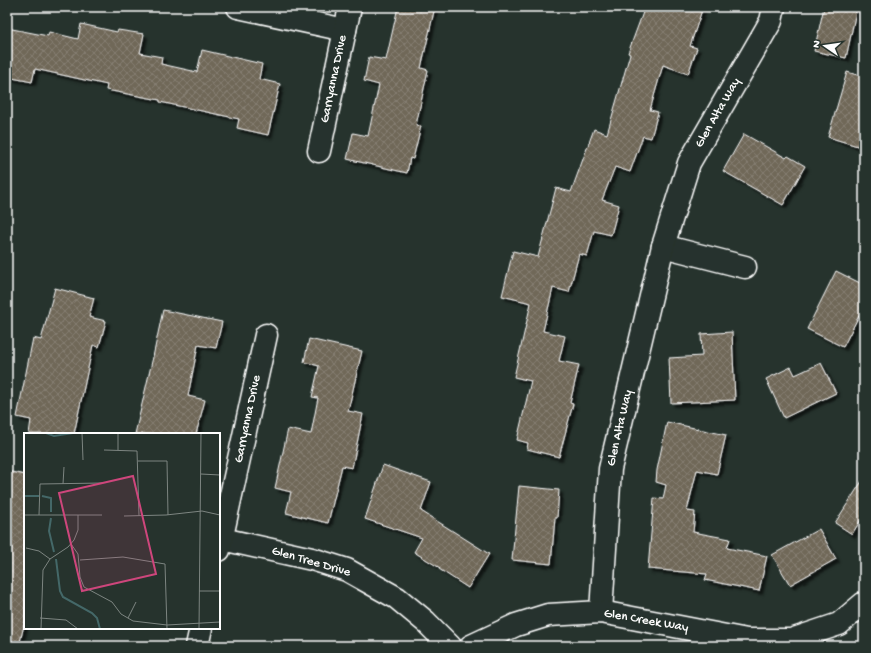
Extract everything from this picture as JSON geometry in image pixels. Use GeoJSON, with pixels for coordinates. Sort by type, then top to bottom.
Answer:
{"type":"FeatureCollection","features":[{"type":"Feature","properties":{"kind":"street"},"geometry":{"type":"LineString","coordinates":[[238,7],[345,30]]}},
{"type":"Feature","properties":{"kind":"street","name":"Garryanna Drive"},"geometry":{"type":"LineString","coordinates":[[319,151],[350,7]]}},
{"type":"Feature","properties":{"kind":"street","name":"Glen Alta Way"},"geometry":{"type":"LineString","coordinates":[[601,612],[610,469],[663,246],[689,163],[771,21],[774,7]]}},
{"type":"Feature","properties":{"kind":"street"},"geometry":{"type":"LineString","coordinates":[[663,246],[745,267]]}},
{"type":"Feature","properties":{"kind":"street","name":"Garryanna Drive"},"geometry":{"type":"LineString","coordinates":[[220,544],[266,335]]}},
{"type":"Feature","properties":{"kind":"street","name":"Glen Tree Drive"},"geometry":{"type":"LineString","coordinates":[[220,544],[312,559],[347,570],[397,598],[426,622],[450,646]]}},
{"type":"Feature","properties":{"kind":"street","name":"Glen Creek Way"},"geometry":{"type":"LineString","coordinates":[[471,646],[516,625],[548,615],[601,612],[747,640],[792,640],[839,624],[864,603]]}},
{"type":"Feature","properties":{"kind":"street"},"geometry":{"type":"LineString","coordinates":[[197,646],[201,629]]}},
{"type":"Feature","properties":{"kind":"building"},"geometry":{"type":"Polygon","coordinates":[[[398,7],[435,7],[421,68],[428,70],[416,125],[421,126],[413,159],[410,158],[407,173],[347,159],[353,133],[368,136],[379,85],[364,81],[369,57],[386,60],[398,7]]]}},
{"type":"Feature","properties":{"kind":"building"},"geometry":{"type":"Polygon","coordinates":[[[645,7],[703,7],[690,46],[697,48],[688,74],[663,65],[650,110],[658,112],[651,138],[643,136],[630,172],[615,167],[602,200],[619,205],[611,235],[594,231],[587,256],[579,254],[569,292],[553,288],[543,331],[565,336],[559,361],[579,365],[570,403],[573,404],[559,457],[527,449],[528,443],[517,440],[531,381],[514,377],[531,303],[502,296],[513,251],[538,257],[556,188],[571,192],[594,129],[607,134],[630,54],[628,53],[645,7]]]}},
{"type":"Feature","properties":{"kind":"building"},"geometry":{"type":"Polygon","coordinates":[[[824,7],[857,7],[846,58],[814,51],[824,7]]]}},
{"type":"Feature","properties":{"kind":"building"},"geometry":{"type":"Polygon","coordinates":[[[81,24],[117,32],[118,30],[144,34],[140,53],[162,57],[161,64],[197,72],[202,50],[262,64],[259,79],[280,84],[268,135],[237,128],[239,119],[160,102],[160,100],[106,90],[107,85],[35,69],[32,82],[7,77],[7,28],[48,36],[49,32],[78,39],[81,24]]]}},
{"type":"Feature","properties":{"kind":"building"},"geometry":{"type":"Polygon","coordinates":[[[847,72],[864,77],[864,148],[828,137],[847,72]]]}},
{"type":"Feature","properties":{"kind":"building"},"geometry":{"type":"Polygon","coordinates":[[[744,134],[786,158],[788,156],[805,166],[783,205],[723,171],[744,134]]]}},
{"type":"Feature","properties":{"kind":"building"},"geometry":{"type":"Polygon","coordinates":[[[836,271],[864,285],[864,306],[843,347],[807,329],[836,271]]]}},
{"type":"Feature","properties":{"kind":"building"},"geometry":{"type":"Polygon","coordinates":[[[55,288],[94,298],[89,317],[106,321],[99,347],[93,345],[74,433],[29,433],[31,420],[17,417],[33,338],[41,340],[55,288]]]}},
{"type":"Feature","properties":{"kind":"building"},"geometry":{"type":"Polygon","coordinates":[[[163,310],[222,322],[216,348],[198,345],[188,396],[205,400],[196,433],[135,433],[163,310]]]}},
{"type":"Feature","properties":{"kind":"building"},"geometry":{"type":"Polygon","coordinates":[[[732,332],[735,400],[671,403],[669,358],[702,356],[701,334],[732,332]]]}},
{"type":"Feature","properties":{"kind":"building"},"geometry":{"type":"Polygon","coordinates":[[[309,339],[362,351],[348,411],[363,414],[352,468],[342,466],[328,523],[286,513],[291,492],[275,488],[288,429],[311,434],[318,398],[312,397],[319,366],[304,362],[309,339]]]}},
{"type":"Feature","properties":{"kind":"building"},"geometry":{"type":"Polygon","coordinates":[[[821,363],[836,393],[784,418],[766,379],[791,367],[795,375],[821,363]]]}},
{"type":"Feature","properties":{"kind":"building"},"geometry":{"type":"Polygon","coordinates":[[[667,422],[726,435],[717,474],[697,470],[687,511],[695,512],[693,532],[730,539],[727,548],[767,556],[759,591],[705,580],[707,574],[648,569],[654,498],[663,499],[666,485],[656,482],[667,422]]]}},
{"type":"Feature","properties":{"kind":"building"},"geometry":{"type":"Polygon","coordinates":[[[383,465],[431,482],[421,511],[489,554],[468,588],[414,552],[422,538],[365,519],[383,465]]]}},
{"type":"Feature","properties":{"kind":"building"},"geometry":{"type":"Polygon","coordinates":[[[7,471],[24,475],[24,625],[19,646],[7,646],[7,471]]]}},
{"type":"Feature","properties":{"kind":"building"},"geometry":{"type":"Polygon","coordinates":[[[864,478],[864,515],[852,534],[835,523],[864,478]]]}},
{"type":"Feature","properties":{"kind":"building"},"geometry":{"type":"Polygon","coordinates":[[[519,486],[559,490],[551,564],[512,560],[519,486]]]}},
{"type":"Feature","properties":{"kind":"building"},"geometry":{"type":"Polygon","coordinates":[[[819,529],[836,559],[790,585],[772,555],[819,529]]]}}]}
